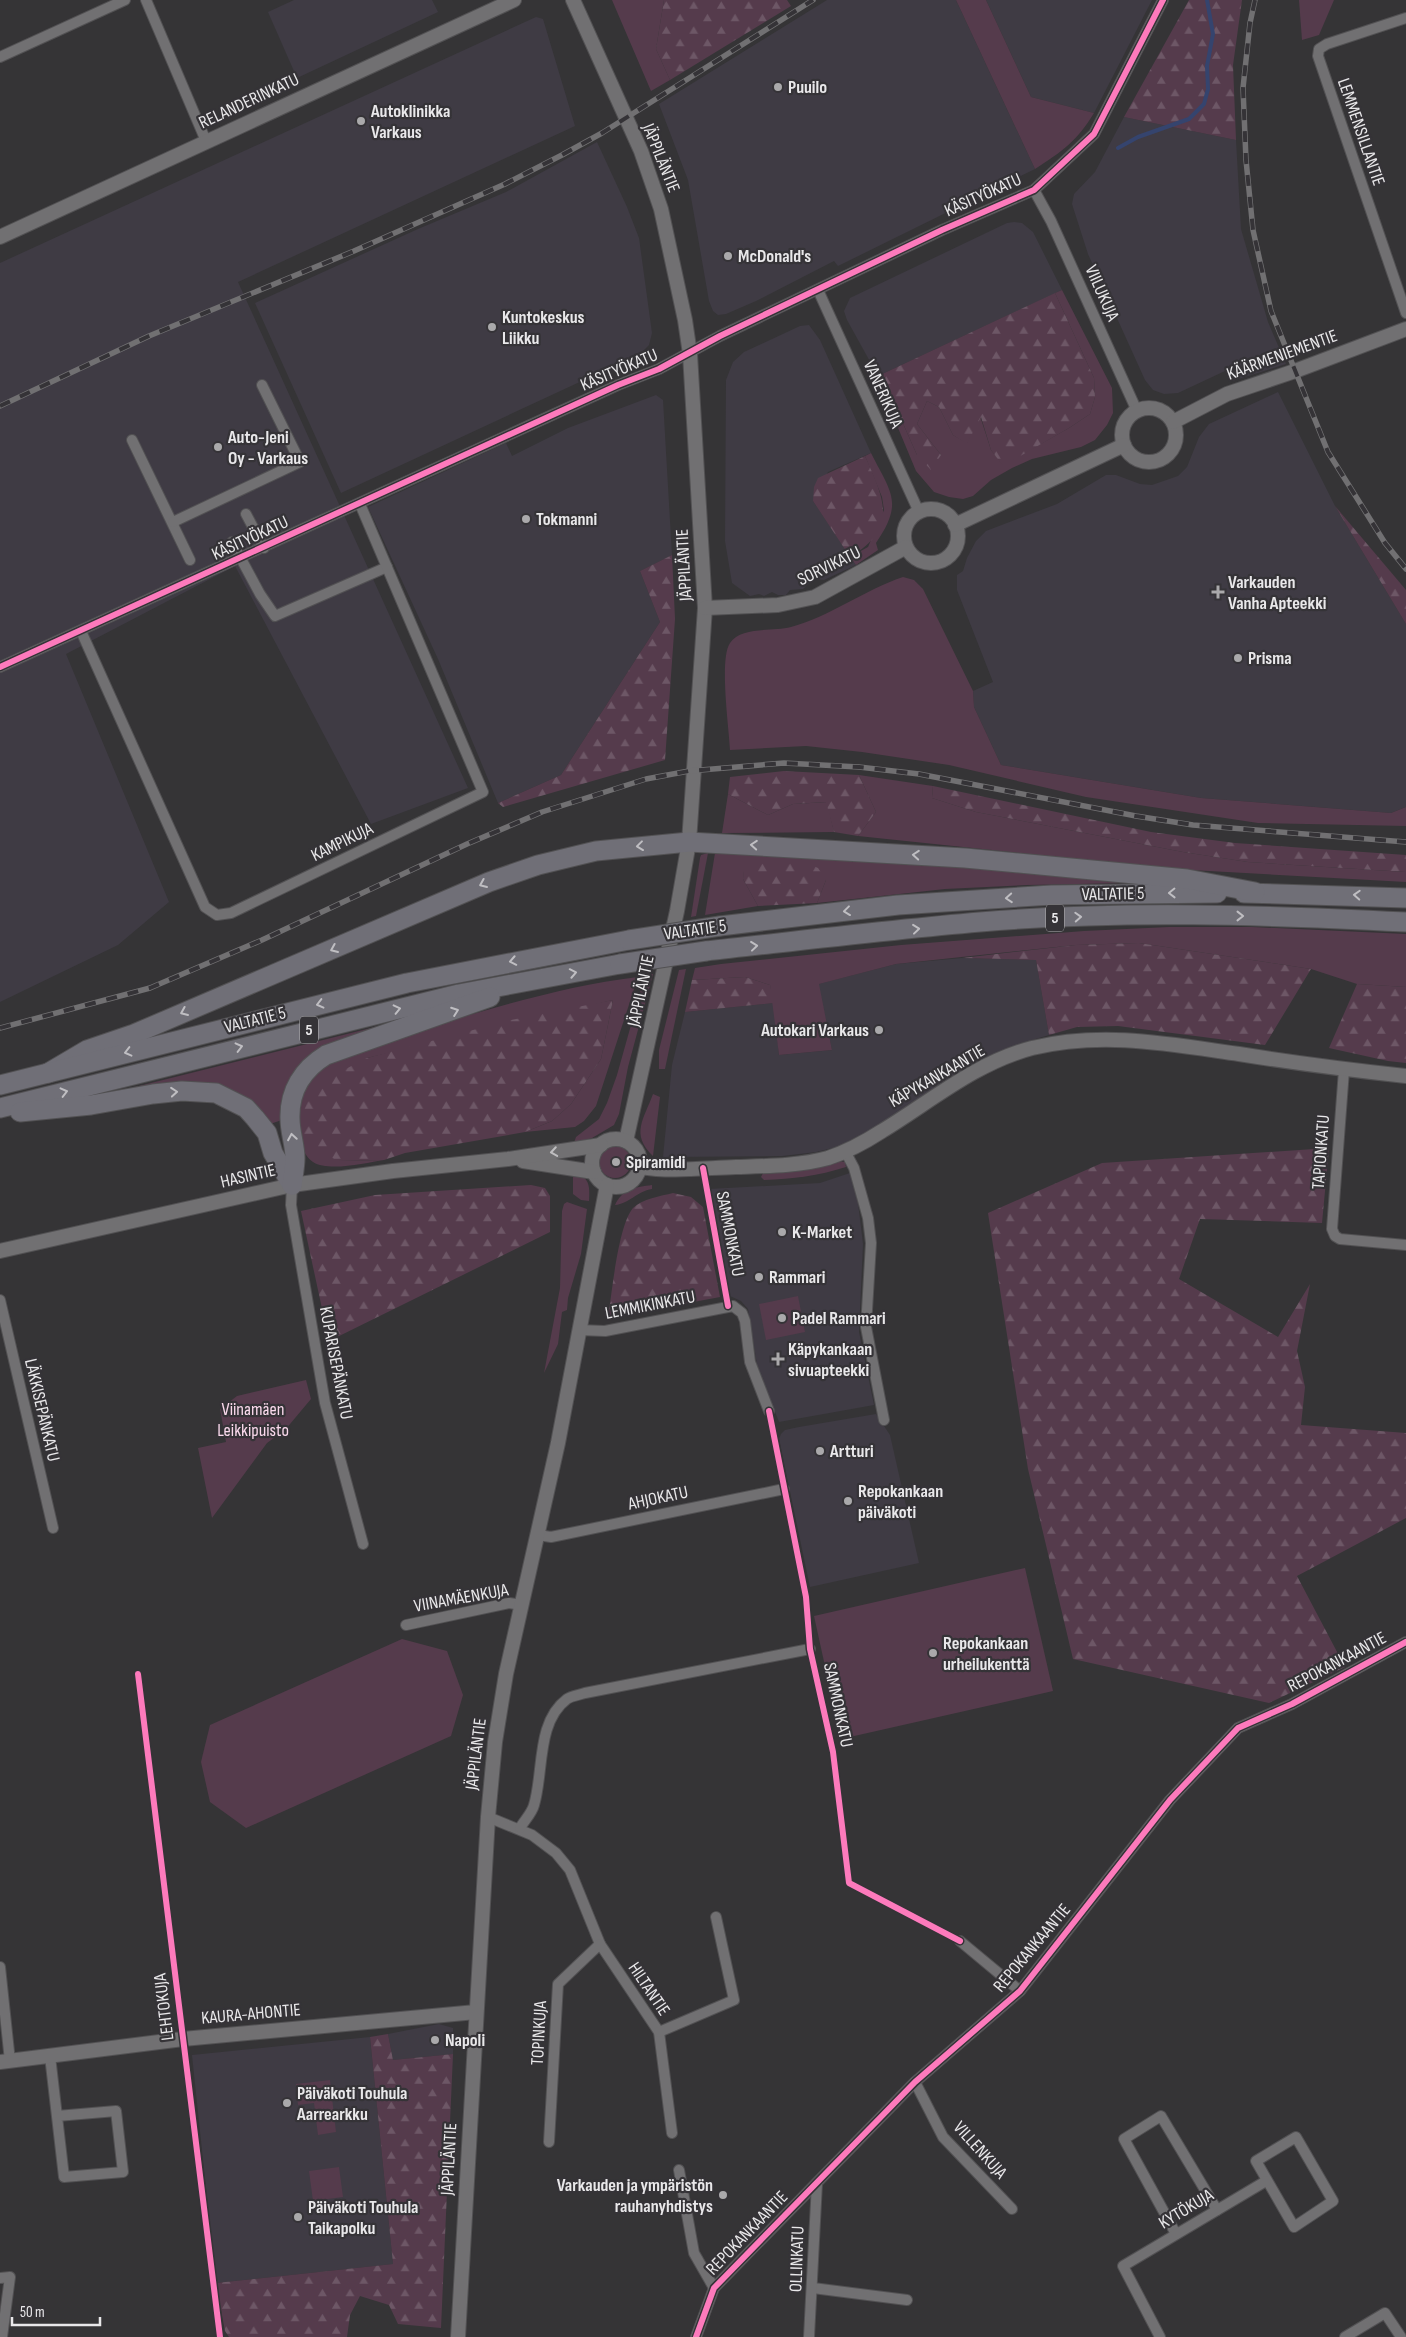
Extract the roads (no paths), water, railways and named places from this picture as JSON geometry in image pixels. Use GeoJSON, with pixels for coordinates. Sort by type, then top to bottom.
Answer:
{"type":"FeatureCollection","features":[{"type":"Feature","properties":{"kind":"highway"},"geometry":{"type":"LineString","coordinates":[[48,1073],[86,1050],[134,1034],[489,882],[538,865],[596,851],[689,842],[965,858],[1187,879],[1255,892]]}},
{"type":"Feature","properties":{"kind":"highway","name":"VALTATIE 5"},"geometry":{"type":"LineString","coordinates":[[0,1085],[407,982],[629,940],[720,926],[898,905],[1052,895],[1255,892],[1406,898]]}},
{"type":"Feature","properties":{"kind":"highway","name":"VALTATIE 5"},"geometry":{"type":"LineString","coordinates":[[0,1108],[458,994],[620,964],[706,951],[980,922],[1075,917],[1290,916],[1406,922]]}},
{"type":"Feature","properties":{"kind":"highway"},"geometry":{"type":"LineString","coordinates":[[292,1185],[295,1158],[290,1105],[305,1070],[326,1055],[450,1013],[535,980]]}},
{"type":"Feature","properties":{"kind":"highway"},"geometry":{"type":"LineString","coordinates":[[0,1114],[92,1105],[172,1092],[216,1093],[246,1108],[255,1118],[267,1133],[273,1153],[292,1185]]}},
{"type":"Feature","properties":{"kind":"main road","name":"RELANDERINKATU"},"geometry":{"type":"LineString","coordinates":[[0,237],[514,0]]}},
{"type":"Feature","properties":{"kind":"main road","name":"JÄPPILÄNTIE"},"geometry":{"type":"LineString","coordinates":[[573,0],[641,151],[661,209],[685,320],[690,354],[705,608],[689,842],[677,912],[626,1142]]}},
{"type":"Feature","properties":{"kind":"main road","name":"KÄÄRMENIEMENTIE"},"geometry":{"type":"LineString","coordinates":[[1172,422],[1227,394],[1295,371],[1406,329]]}},
{"type":"Feature","properties":{"kind":"main road"},"geometry":{"type":"LineString","coordinates":[[1145,409],[1161,411],[1172,422],[1176,434],[1173,447],[1159,460],[1148,462],[1137,460],[1124,444],[1123,429],[1126,422],[1137,411],[1145,409]]}},
{"type":"Feature","properties":{"kind":"main road"},"geometry":{"type":"LineString","coordinates":[[955,525],[1124,444]]}},
{"type":"Feature","properties":{"kind":"main road"},"geometry":{"type":"LineString","coordinates":[[936,510],[944,513],[955,525],[957,542],[949,556],[941,561],[933,563],[917,560],[906,547],[904,539],[907,523],[919,512],[936,510]]}},
{"type":"Feature","properties":{"kind":"main road","name":"SORVIKATU"},"geometry":{"type":"LineString","coordinates":[[705,608],[778,605],[815,597],[906,547]]}},
{"type":"Feature","properties":{"kind":"main road","name":"KÄPYKANKAANTIE"},"geometry":{"type":"LineString","coordinates":[[640,1167],[659,1170],[809,1162],[845,1151],[882,1131],[978,1069],[1031,1049],[1074,1041],[1115,1038],[1344,1070],[1406,1076]]}},
{"type":"Feature","properties":{"kind":"main road"},"geometry":{"type":"LineString","coordinates":[[613,1139],[626,1142],[636,1150],[640,1167],[638,1174],[629,1183],[618,1187],[607,1186],[594,1172],[593,1157],[601,1145],[613,1139]]}},
{"type":"Feature","properties":{"kind":"main road","name":"HASINTIE"},"geometry":{"type":"LineString","coordinates":[[0,1251],[292,1185],[393,1170],[508,1159],[601,1145]]}},
{"type":"Feature","properties":{"kind":"main road","name":"HASINTIE"},"geometry":{"type":"LineString","coordinates":[[508,1159],[594,1172]]}},
{"type":"Feature","properties":{"kind":"main road","name":"JÄPPILÄNTIE"},"geometry":{"type":"LineString","coordinates":[[458,2337],[488,1817],[495,1742],[506,1674],[538,1535],[607,1186]]}},
{"type":"Feature","properties":{"kind":"main road","name":"KAURA-AHONTIE"},"geometry":{"type":"LineString","coordinates":[[5,2062],[183,2039],[476,2012]]}},
{"type":"Feature","properties":{"kind":"street"},"geometry":{"type":"LineString","coordinates":[[0,57],[124,0]]}},
{"type":"Feature","properties":{"kind":"street"},"geometry":{"type":"LineString","coordinates":[[146,0],[206,141]]}},
{"type":"Feature","properties":{"kind":"street","name":"KÄSITYÖKATU"},"geometry":{"type":"LineString","coordinates":[[0,667],[618,385],[659,370],[720,336],[942,230],[1034,190],[1094,134],[1163,0]]}},
{"type":"Feature","properties":{"kind":"street","name":"LEMMENSILLANTIE"},"geometry":{"type":"LineString","coordinates":[[1406,18],[1327,44],[1319,49],[1318,56],[1406,313]]}},
{"type":"Feature","properties":{"kind":"street","name":"VIILUKUJA"},"geometry":{"type":"LineString","coordinates":[[1034,190],[1051,221],[1137,411]]}},
{"type":"Feature","properties":{"kind":"street","name":"VANERIKUJA"},"geometry":{"type":"LineString","coordinates":[[818,290],[919,512]]}},
{"type":"Feature","properties":{"kind":"street"},"geometry":{"type":"LineString","coordinates":[[173,522],[300,462],[262,385]]}},
{"type":"Feature","properties":{"kind":"street"},"geometry":{"type":"LineString","coordinates":[[132,440],[190,560]]}},
{"type":"Feature","properties":{"kind":"street","name":"KAMPIKUJA"},"geometry":{"type":"LineString","coordinates":[[81,631],[205,906],[217,916],[231,913],[483,792],[360,504]]}},
{"type":"Feature","properties":{"kind":"street"},"geometry":{"type":"LineString","coordinates":[[246,514],[264,548]]}},
{"type":"Feature","properties":{"kind":"street"},"geometry":{"type":"LineString","coordinates":[[232,542],[260,594],[275,616],[387,567]]}},
{"type":"Feature","properties":{"kind":"street","name":"TAPIONKATU"},"geometry":{"type":"LineString","coordinates":[[1344,1070],[1332,1230],[1335,1236],[1351,1240],[1406,1245]]}},
{"type":"Feature","properties":{"kind":"street"},"geometry":{"type":"LineString","coordinates":[[845,1151],[854,1168],[868,1218],[871,1243],[866,1327],[884,1420]]}},
{"type":"Feature","properties":{"kind":"street","name":"KUPARISEPÄNKATU"},"geometry":{"type":"LineString","coordinates":[[292,1185],[291,1205],[325,1403],[364,1544]]}},
{"type":"Feature","properties":{"kind":"street","name":"LÄKKISEPÄNKATU"},"geometry":{"type":"LineString","coordinates":[[0,1300],[53,1528]]}},
{"type":"Feature","properties":{"kind":"street","name":"LEMMIKINKATU"},"geometry":{"type":"LineString","coordinates":[[579,1330],[605,1331],[728,1306],[738,1309],[745,1321],[750,1362],[769,1411]]}},
{"type":"Feature","properties":{"kind":"street","name":"AHJOKATU"},"geometry":{"type":"LineString","coordinates":[[538,1535],[551,1537],[784,1489]]}},
{"type":"Feature","properties":{"kind":"street","name":"VIINAMÄENKUJA"},"geometry":{"type":"LineString","coordinates":[[406,1625],[509,1603],[522,1605]]}},
{"type":"Feature","properties":{"kind":"street","name":"REPOKANKAANTIE"},"geometry":{"type":"LineString","coordinates":[[696,2337],[714,2288],[915,2082],[1020,1991],[1170,1800],[1238,1728],[1292,1704],[1406,1642]]}},
{"type":"Feature","properties":{"kind":"street"},"geometry":{"type":"LineString","coordinates":[[520,1828],[534,1808],[541,1773],[545,1737],[553,1713],[567,1698],[810,1650]]}},
{"type":"Feature","properties":{"kind":"street","name":"HILTANTIE"},"geometry":{"type":"LineString","coordinates":[[488,1817],[520,1828],[532,1835],[556,1853],[570,1870],[600,1944],[659,2032],[672,2133]]}},
{"type":"Feature","properties":{"kind":"street"},"geometry":{"type":"LineString","coordinates":[[659,2032],[734,2000],[716,1917]]}},
{"type":"Feature","properties":{"kind":"street"},"geometry":{"type":"LineString","coordinates":[[960,1941],[1020,1991]]}},
{"type":"Feature","properties":{"kind":"street","name":"TOPINKUJA"},"geometry":{"type":"LineString","coordinates":[[549,2142],[558,1984],[600,1944]]}},
{"type":"Feature","properties":{"kind":"street"},"geometry":{"type":"LineString","coordinates":[[0,1967],[5,2062]]}},
{"type":"Feature","properties":{"kind":"street"},"geometry":{"type":"LineString","coordinates":[[50,2056],[64,2177],[123,2172],[116,2111],[57,2116]]}},
{"type":"Feature","properties":{"kind":"street","name":"VILLENKUJA"},"geometry":{"type":"LineString","coordinates":[[915,2082],[943,2137],[1012,2209]]}},
{"type":"Feature","properties":{"kind":"street"},"geometry":{"type":"LineString","coordinates":[[1176,2234],[1124,2139],[1161,2116],[1217,2210]]}},
{"type":"Feature","properties":{"kind":"street"},"geometry":{"type":"LineString","coordinates":[[1296,2137],[1333,2200],[1294,2227],[1266,2180],[1256,2161],[1296,2137]]}},
{"type":"Feature","properties":{"kind":"street"},"geometry":{"type":"LineString","coordinates":[[680,2170],[694,2253],[714,2288]]}},
{"type":"Feature","properties":{"kind":"street","name":"KYTÖKUJA"},"geometry":{"type":"LineString","coordinates":[[1160,2337],[1123,2266],[1266,2180]]}},
{"type":"Feature","properties":{"kind":"street","name":"OLLINKATU"},"geometry":{"type":"LineString","coordinates":[[809,2337],[817,2183]]}},
{"type":"Feature","properties":{"kind":"street"},"geometry":{"type":"LineString","coordinates":[[0,2278],[10,2277],[2,2337]]}},
{"type":"Feature","properties":{"kind":"street"},"geometry":{"type":"LineString","coordinates":[[813,2288],[907,2300]]}},
{"type":"Feature","properties":{"kind":"street"},"geometry":{"type":"LineString","coordinates":[[1345,2337],[1385,2314],[1401,2337]]}},
{"type":"Feature","properties":{"kind":"waterway"},"geometry":{"type":"LineString","coordinates":[[1118,148],[1138,137],[1189,119],[1204,104],[1208,89],[1207,66],[1213,34],[1207,0]]}},
{"type":"Feature","properties":{"kind":"railway"},"geometry":{"type":"LineString","coordinates":[[0,406],[149,336],[354,251],[505,184],[602,133],[813,0]]}},
{"type":"Feature","properties":{"kind":"railway"},"geometry":{"type":"LineString","coordinates":[[1255,0],[1250,23],[1243,88],[1246,160],[1253,230],[1271,311],[1328,452],[1385,543],[1406,569]]}},
{"type":"Feature","properties":{"kind":"railway"},"geometry":{"type":"LineString","coordinates":[[0,1028],[150,988],[262,940],[467,844],[542,812],[646,779],[689,771],[784,763],[859,767],[919,774],[1136,816],[1193,825],[1406,842]]}},
{"type":"Feature","properties":{"kind":"place","name":"Puuilo"},"geometry":{"type":"Point","coordinates":[778,87]}},
{"type":"Feature","properties":{"kind":"place","name":"Autoklinikka Varkaus"},"geometry":{"type":"Point","coordinates":[361,121]}},
{"type":"Feature","properties":{"kind":"place","name":"McDonald's"},"geometry":{"type":"Point","coordinates":[728,256]}},
{"type":"Feature","properties":{"kind":"place","name":"Kuntokeskus Liikku"},"geometry":{"type":"Point","coordinates":[492,327]}},
{"type":"Feature","properties":{"kind":"place","name":"Auto-Jeni Oy - Varkaus"},"geometry":{"type":"Point","coordinates":[218,447]}},
{"type":"Feature","properties":{"kind":"place","name":"Tokmanni"},"geometry":{"type":"Point","coordinates":[526,519]}},
{"type":"Feature","properties":{"kind":"place","name":"Varkauden Vanha Apteekki"},"geometry":{"type":"Point","coordinates":[1218,592]}},
{"type":"Feature","properties":{"kind":"place","name":"Prisma"},"geometry":{"type":"Point","coordinates":[1238,658]}},
{"type":"Feature","properties":{"kind":"place","name":"Autokari Varkaus"},"geometry":{"type":"Point","coordinates":[879,1030]}},
{"type":"Feature","properties":{"kind":"place","name":"Spiramidi"},"geometry":{"type":"Point","coordinates":[616,1162]}},
{"type":"Feature","properties":{"kind":"place","name":"K-Market"},"geometry":{"type":"Point","coordinates":[782,1232]}},
{"type":"Feature","properties":{"kind":"place","name":"Rammari"},"geometry":{"type":"Point","coordinates":[759,1277]}},
{"type":"Feature","properties":{"kind":"place","name":"Padel Rammari"},"geometry":{"type":"Point","coordinates":[782,1318]}},
{"type":"Feature","properties":{"kind":"place","name":"Käpykankaan sivuapteekki"},"geometry":{"type":"Point","coordinates":[778,1359]}},
{"type":"Feature","properties":{"kind":"place","name":"Artturi"},"geometry":{"type":"Point","coordinates":[820,1451]}},
{"type":"Feature","properties":{"kind":"place","name":"Repokankaan päiväkoti"},"geometry":{"type":"Point","coordinates":[848,1501]}},
{"type":"Feature","properties":{"kind":"place","name":"Repokankaan urheilukenttä"},"geometry":{"type":"Point","coordinates":[933,1653]}},
{"type":"Feature","properties":{"kind":"place","name":"Napoli"},"geometry":{"type":"Point","coordinates":[435,2040]}},
{"type":"Feature","properties":{"kind":"place","name":"Päiväkoti Touhula Aarrearkku"},"geometry":{"type":"Point","coordinates":[287,2103]}},
{"type":"Feature","properties":{"kind":"place","name":"Varkauden ja ympäristön rauhanyhdistys"},"geometry":{"type":"Point","coordinates":[723,2195]}},
{"type":"Feature","properties":{"kind":"place","name":"Päiväkoti Touhula Taikapolku"},"geometry":{"type":"Point","coordinates":[298,2217]}},
{"type":"Feature","properties":{"kind":"park label","name":"Viinamäen Leikkipuisto"},"geometry":{"type":"Point","coordinates":[253,1419]}}]}
